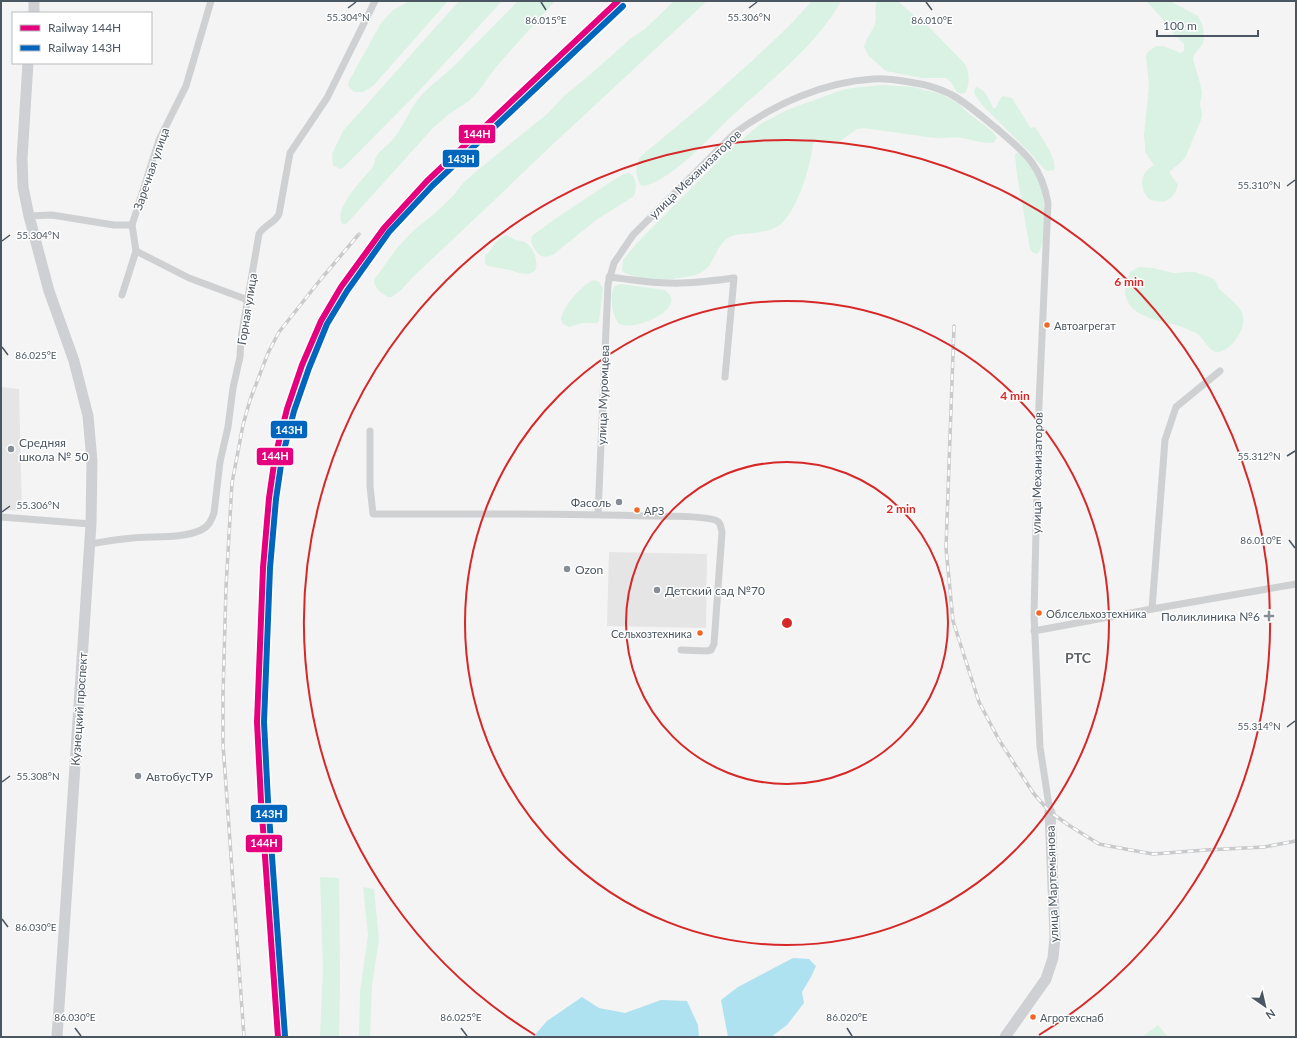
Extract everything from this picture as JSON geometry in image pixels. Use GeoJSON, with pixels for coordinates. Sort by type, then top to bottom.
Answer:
{"type":"FeatureCollection","features":[{"type":"Feature","properties":{"kind":"street"},"geometry":{"type":"LineString","coordinates":[[34,1],[34,12]]}},
{"type":"Feature","properties":{"kind":"street","name":"Заречная улица"},"geometry":{"type":"LineString","coordinates":[[122,295],[136,251],[132,225],[159,140],[186,86],[210,1]]}},
{"type":"Feature","properties":{"kind":"street","name":"Горная улица"},"geometry":{"type":"LineString","coordinates":[[90,544],[134,538],[158,538],[190,534],[202,530],[208,526],[211,521],[214,513],[219,469],[240,357],[241,338],[259,234],[267,225],[277,219],[290,153],[328,98],[375,1]]}},
{"type":"Feature","properties":{"kind":"street","name":"Кузнецкий проспект"},"geometry":{"type":"LineString","coordinates":[[28,64],[22,159],[24,187],[29,216],[49,291],[74,361],[86,409],[91,436],[92,461],[90,544],[57,1037]]}},
{"type":"Feature","properties":{"kind":"street","name":"улица Механизаторов"},"geometry":{"type":"LineString","coordinates":[[609,277],[616,259],[633,235],[735,133],[757,118],[779,106],[818,90],[838,84],[874,79],[892,79],[926,84],[950,94],[971,108],[1011,141],[1035,165],[1043,181],[1048,203],[1039,404],[1034,631],[1040,747],[1050,812]]}},
{"type":"Feature","properties":{"kind":"street"},"geometry":{"type":"LineString","coordinates":[[29,216],[52,215],[114,225],[132,225]]}},
{"type":"Feature","properties":{"kind":"street"},"geometry":{"type":"LineString","coordinates":[[136,251],[189,278],[248,300]]}},
{"type":"Feature","properties":{"kind":"street"},"geometry":{"type":"LineString","coordinates":[[609,277],[667,284],[734,278],[725,377]]}},
{"type":"Feature","properties":{"kind":"street","name":"улица Муромцева"},"geometry":{"type":"LineString","coordinates":[[598,514],[609,277]]}},
{"type":"Feature","properties":{"kind":"street"},"geometry":{"type":"LineString","coordinates":[[1152,609],[1165,440],[1176,407],[1220,371]]}},
{"type":"Feature","properties":{"kind":"street"},"geometry":{"type":"LineString","coordinates":[[370,431],[370,497],[373,514],[598,514],[684,517],[713,519],[718,521],[721,525],[717,619],[713,648],[711,650],[681,650]]}},
{"type":"Feature","properties":{"kind":"street"},"geometry":{"type":"LineString","coordinates":[[1,517],[91,524]]}},
{"type":"Feature","properties":{"kind":"street"},"geometry":{"type":"LineString","coordinates":[[1034,631],[1296,584]]}},
{"type":"Feature","properties":{"kind":"street","name":"улица Мартемьянова"},"geometry":{"type":"LineString","coordinates":[[1005,1037],[1046,978],[1053,958],[1055,937],[1050,812]]}},
{"type":"Feature","properties":{"kind":"shaded area","name":"Средняя школа № 50"},"geometry":{"type":"Polygon","coordinates":[[[1,387],[19,389],[22,511],[1,510],[1,387]]]}},
{"type":"Feature","properties":{"kind":"shaded area","name":"Детский сад №70"},"geometry":{"type":"Polygon","coordinates":[[[609,552],[707,554],[706,628],[607,626],[609,552]]]}},
{"type":"Feature","properties":{"kind":"green space"},"geometry":{"type":"Polygon","coordinates":[[[409,1],[448,1],[373,86],[363,92],[354,92],[348,86],[349,81],[381,23],[392,11],[409,1]]]}},
{"type":"Feature","properties":{"kind":"green space"},"geometry":{"type":"Polygon","coordinates":[[[459,1],[502,1],[416,94],[343,168],[340,169],[333,165],[332,154],[343,131],[459,1]]]}},
{"type":"Feature","properties":{"kind":"green space"},"geometry":{"type":"Polygon","coordinates":[[[518,1],[555,1],[496,67],[478,92],[469,101],[449,114],[432,129],[350,220],[346,224],[343,224],[340,218],[341,211],[345,203],[373,167],[375,158],[378,154],[397,134],[419,98],[455,65],[518,1]]]}},
{"type":"Feature","properties":{"kind":"green space"},"geometry":{"type":"Polygon","coordinates":[[[674,1],[707,1],[551,146],[401,290],[392,297],[388,297],[375,286],[374,280],[397,248],[414,230],[453,196],[464,182],[547,114],[565,95],[630,39],[645,29],[674,1]]]}},
{"type":"Feature","properties":{"kind":"green space"},"geometry":{"type":"Polygon","coordinates":[[[812,1],[841,1],[818,34],[805,49],[691,156],[680,166],[657,181],[645,186],[640,185],[636,171],[640,157],[706,102],[753,60],[788,27],[812,1]]]}},
{"type":"Feature","properties":{"kind":"green space"},"geometry":{"type":"Polygon","coordinates":[[[877,1],[899,2],[927,25],[964,63],[969,78],[965,93],[961,94],[957,92],[951,82],[946,78],[922,78],[886,71],[868,55],[864,47],[875,24],[877,1]]]}},
{"type":"Feature","properties":{"kind":"green space"},"geometry":{"type":"Polygon","coordinates":[[[1148,1],[1170,1],[1198,16],[1203,27],[1204,39],[1193,59],[1202,93],[1200,104],[1202,115],[1201,120],[1186,156],[1169,172],[1178,185],[1176,190],[1171,198],[1159,202],[1149,199],[1143,190],[1142,185],[1145,172],[1154,165],[1145,152],[1144,135],[1149,85],[1146,56],[1148,52],[1156,46],[1163,46],[1181,53],[1184,51],[1184,44],[1172,32],[1148,3],[1148,1]]]}},
{"type":"Feature","properties":{"kind":"green space"},"geometry":{"type":"Polygon","coordinates":[[[883,85],[913,87],[941,94],[959,104],[968,113],[992,131],[997,138],[993,143],[989,143],[959,137],[934,138],[864,128],[857,129],[840,141],[816,141],[813,144],[803,186],[794,207],[788,216],[778,226],[766,231],[731,236],[719,248],[709,266],[704,271],[688,277],[655,280],[633,276],[622,270],[623,260],[637,243],[731,148],[762,123],[787,110],[842,90],[883,85]]]}},
{"type":"Feature","properties":{"kind":"green space"},"geometry":{"type":"Polygon","coordinates":[[[977,87],[983,91],[994,109],[1003,96],[1012,98],[1031,128],[1035,127],[1045,142],[1054,160],[1054,170],[1045,170],[982,105],[974,93],[975,88],[977,87]]]}},
{"type":"Feature","properties":{"kind":"green space"},"geometry":{"type":"Polygon","coordinates":[[[1016,153],[1021,155],[1028,162],[1041,187],[1045,222],[1043,242],[1037,254],[1032,252],[1030,249],[1017,175],[1016,153]]]}},
{"type":"Feature","properties":{"kind":"green space"},"geometry":{"type":"Polygon","coordinates":[[[629,173],[634,177],[636,183],[634,196],[596,220],[554,254],[546,257],[537,253],[531,242],[532,236],[615,179],[629,173]]]}},
{"type":"Feature","properties":{"kind":"green space"},"geometry":{"type":"Polygon","coordinates":[[[507,235],[515,240],[525,242],[531,248],[536,259],[535,271],[528,274],[519,273],[488,266],[485,263],[485,256],[498,240],[507,235]]]}},
{"type":"Feature","properties":{"kind":"green space"},"geometry":{"type":"Polygon","coordinates":[[[1139,267],[1153,268],[1174,273],[1195,272],[1214,279],[1219,289],[1239,308],[1243,317],[1241,331],[1233,344],[1221,351],[1215,352],[1196,333],[1178,326],[1152,319],[1136,311],[1130,306],[1126,299],[1125,290],[1130,272],[1139,267]]]}},
{"type":"Feature","properties":{"kind":"green space"},"geometry":{"type":"Polygon","coordinates":[[[594,280],[599,282],[603,289],[599,321],[597,323],[582,323],[569,327],[563,324],[561,319],[562,314],[569,302],[584,286],[594,280]]]}},
{"type":"Feature","properties":{"kind":"green space"},"geometry":{"type":"Polygon","coordinates":[[[621,284],[664,290],[671,296],[671,303],[666,310],[649,321],[638,324],[620,324],[613,312],[612,294],[615,286],[621,284]]]}},
{"type":"Feature","properties":{"kind":"green space"},"geometry":{"type":"Polygon","coordinates":[[[320,877],[339,878],[339,1037],[320,1037],[323,969],[320,877]]]}},
{"type":"Feature","properties":{"kind":"green space"},"geometry":{"type":"Polygon","coordinates":[[[363,887],[374,889],[379,939],[372,985],[370,1037],[359,1037],[360,992],[368,935],[363,887]]]}},
{"type":"Feature","properties":{"kind":"green space"},"geometry":{"type":"Polygon","coordinates":[[[1158,1025],[1168,1037],[1142,1037],[1158,1025]]]}},
{"type":"Feature","properties":{"kind":"water"},"geometry":{"type":"Polygon","coordinates":[[[793,958],[809,959],[816,966],[802,992],[804,1003],[787,1025],[771,1037],[728,1037],[721,1000],[738,987],[793,958]]]}},
{"type":"Feature","properties":{"kind":"water"},"geometry":{"type":"Polygon","coordinates":[[[582,997],[599,1008],[625,1013],[661,1000],[687,1001],[698,1025],[699,1037],[533,1037],[547,1021],[582,997]]]}},
{"type":"Feature","properties":{"kind":"railway"},"geometry":{"type":"LineString","coordinates":[[244,1037],[223,744],[226,587],[232,483],[243,425],[250,400],[268,353],[279,332],[359,234]]}},
{"type":"Feature","properties":{"kind":"railway"},"geometry":{"type":"LineString","coordinates":[[954,326],[946,548],[953,621],[979,702],[999,740],[1034,794],[1050,812],[1099,844],[1125,849],[1153,854],[1264,847],[1296,841]]}},
{"type":"Feature","properties":{"kind":"rail line","name":"144Н"},"geometry":{"type":"LineString","coordinates":[[278,1037],[261,801],[257,722],[263,568],[269,498],[275,457],[287,409],[302,365],[321,321],[341,287],[384,228],[427,181],[618,1]]}},
{"type":"Feature","properties":{"kind":"rail line","name":"143Н"},"geometry":{"type":"LineString","coordinates":[[285,1036],[268,801],[264,722],[270,568],[276,499],[282,458],[294,411],[309,368],[327,324],[347,291],[389,232],[432,186],[623,6]]}},
{"type":"Feature","properties":{"kind":"place","name":"Автоагрегат"},"geometry":{"type":"Point","coordinates":[1047,325]}},
{"type":"Feature","properties":{"kind":"place","name":"Средняя школа № 50"},"geometry":{"type":"Point","coordinates":[11,449]}},
{"type":"Feature","properties":{"kind":"place","name":"Фасоль"},"geometry":{"type":"Point","coordinates":[619,502]}},
{"type":"Feature","properties":{"kind":"place","name":"АРЗ"},"geometry":{"type":"Point","coordinates":[637,510]}},
{"type":"Feature","properties":{"kind":"place","name":"Ozon"},"geometry":{"type":"Point","coordinates":[567,569]}},
{"type":"Feature","properties":{"kind":"place","name":"Детский сад №70"},"geometry":{"type":"Point","coordinates":[657,590]}},
{"type":"Feature","properties":{"kind":"place","name":"Облсельхозтехника"},"geometry":{"type":"Point","coordinates":[1039,613]}},
{"type":"Feature","properties":{"kind":"place","name":"Поликлиника №6"},"geometry":{"type":"Point","coordinates":[1269,616]}},
{"type":"Feature","properties":{"kind":"place","name":"Сельхозтехника"},"geometry":{"type":"Point","coordinates":[700,633]}},
{"type":"Feature","properties":{"kind":"place","name":"АвтобусТУР"},"geometry":{"type":"Point","coordinates":[138,776]}},
{"type":"Feature","properties":{"kind":"place","name":"Агротехснаб"},"geometry":{"type":"Point","coordinates":[1033,1017]}},
{"type":"Feature","properties":{"kind":"district","name":"РТС"},"geometry":{"type":"Point","coordinates":[1078,657]}}]}
